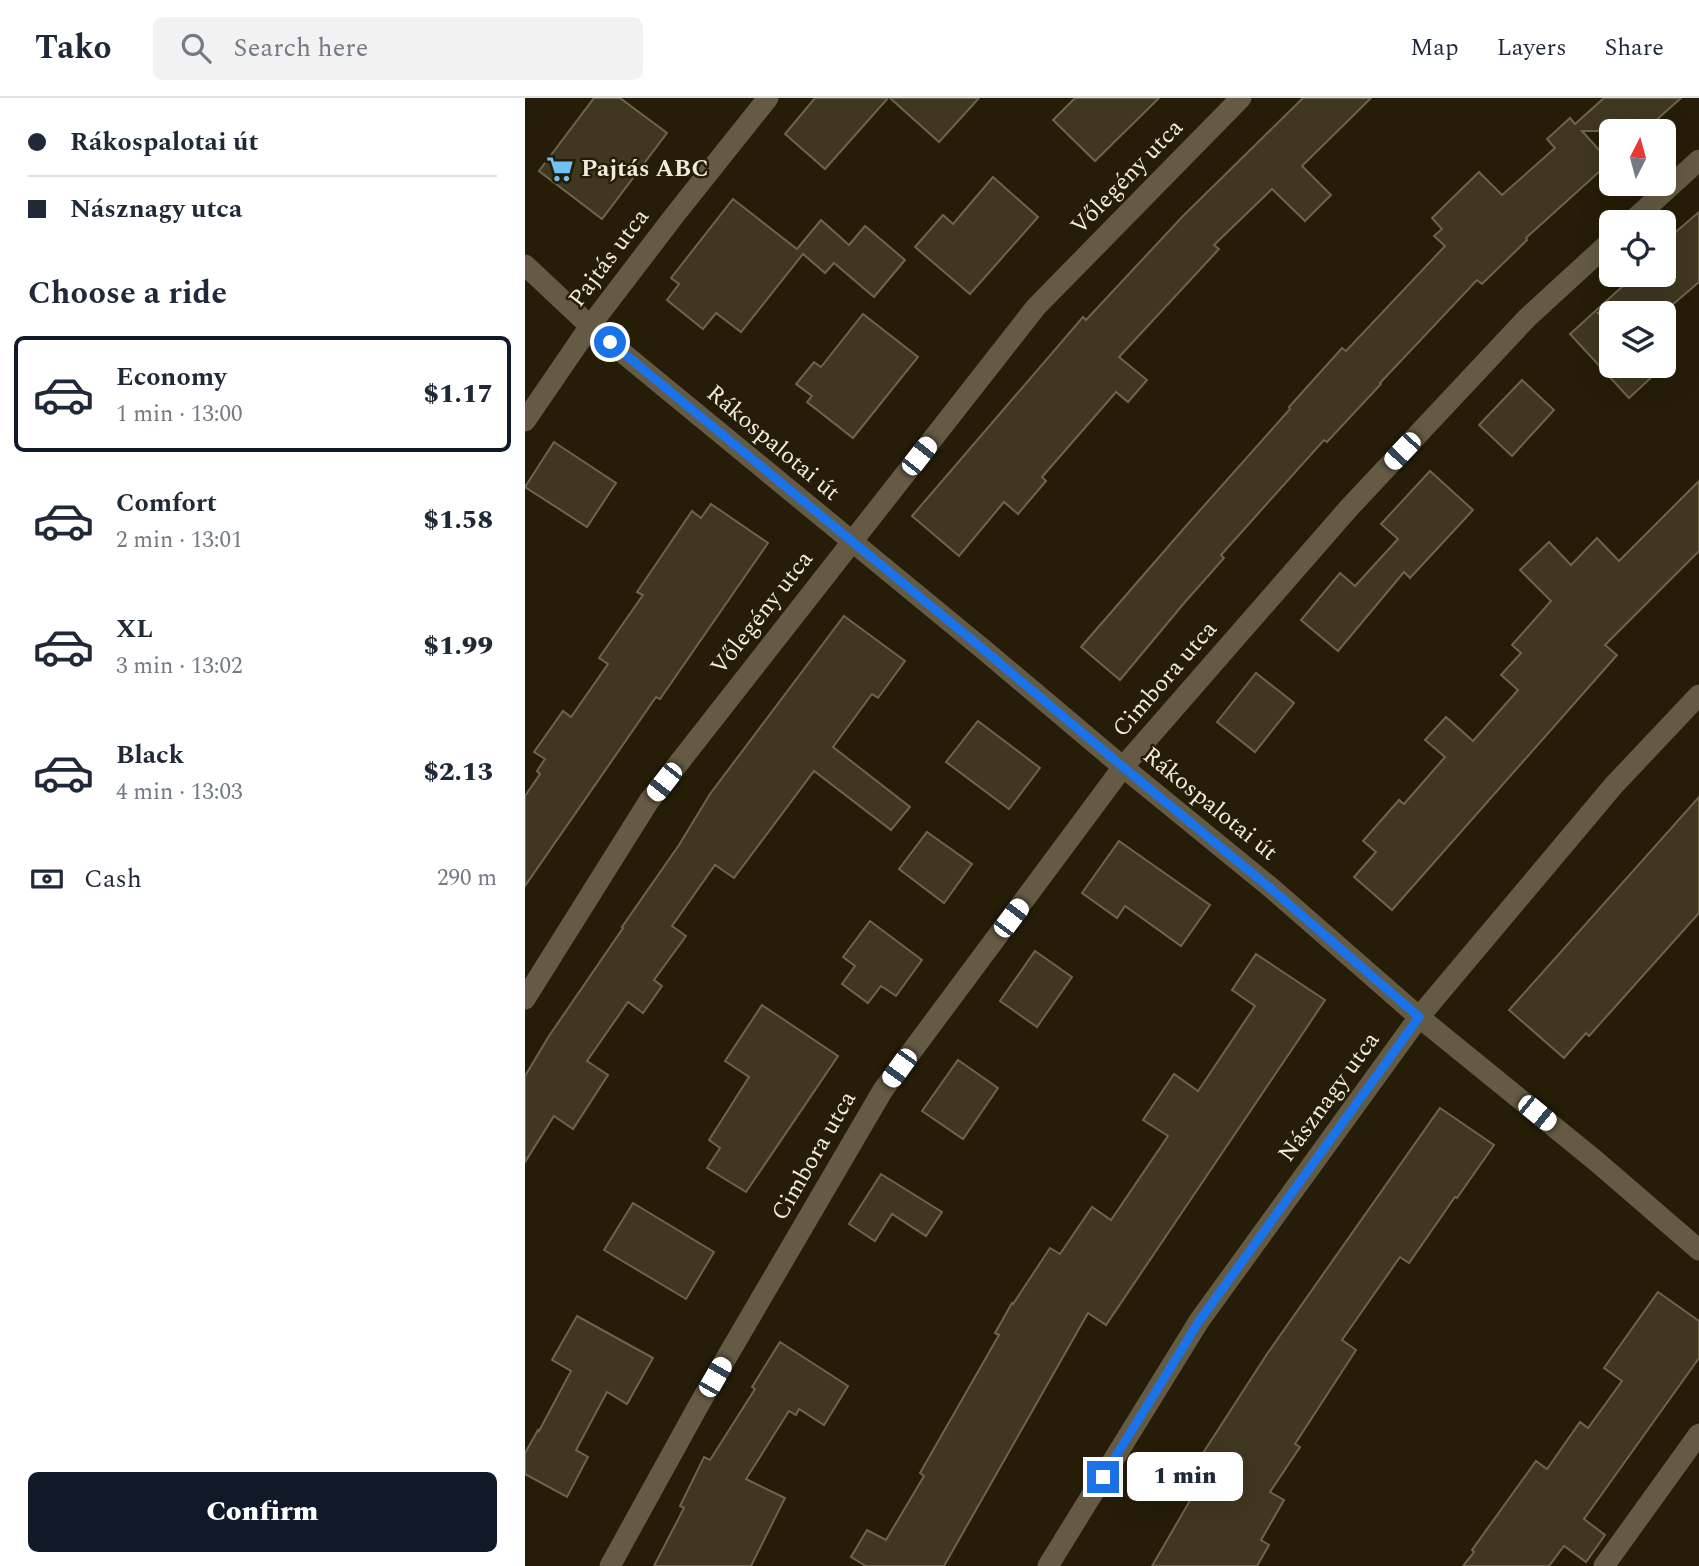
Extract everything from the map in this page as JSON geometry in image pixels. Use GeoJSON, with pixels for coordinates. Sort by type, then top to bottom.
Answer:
{"type":"FeatureCollection","features":[{"type":"Feature","properties":{"kind":"street","name":"Pajtás utca"},"geometry":{"type":"LineString","coordinates":[[525,421],[590,326],[768,98]]}},
{"type":"Feature","properties":{"kind":"street","name":"Vőlegény utca"},"geometry":{"type":"LineString","coordinates":[[525,999],[649,801],[1036,307],[1241,98]]}},
{"type":"Feature","properties":{"kind":"street"},"geometry":{"type":"LineString","coordinates":[[1644,210],[1699,160]]}},
{"type":"Feature","properties":{"kind":"street","name":"Cimbora utca"},"geometry":{"type":"LineString","coordinates":[[610,1566],[701,1401],[883,1090],[1123,767],[1348,509],[1527,318],[1599,252]]}},
{"type":"Feature","properties":{"kind":"street","name":"Rákospalotai út"},"geometry":{"type":"LineString","coordinates":[[525,265],[590,326],[1269,887],[1419,1017],[1596,1161],[1699,1250]]}},
{"type":"Feature","properties":{"kind":"street","name":"Násznagy utca"},"geometry":{"type":"LineString","coordinates":[[1048,1566],[1199,1321],[1419,1017],[1615,785],[1699,695]]}},
{"type":"Feature","properties":{"kind":"street"},"geometry":{"type":"LineString","coordinates":[[1604,1566],[1699,1434]]}},
{"type":"Feature","properties":{"kind":"building"},"geometry":{"type":"Polygon","coordinates":[[[594,98],[620,98],[667,133],[602,219],[539,171],[594,98]]]}},
{"type":"Feature","properties":{"kind":"building"},"geometry":{"type":"Polygon","coordinates":[[[815,98],[888,98],[825,169],[785,134],[815,98]]]}},
{"type":"Feature","properties":{"kind":"building"},"geometry":{"type":"Polygon","coordinates":[[[890,98],[979,98],[939,142],[890,98]]]}},
{"type":"Feature","properties":{"kind":"building"},"geometry":{"type":"Polygon","coordinates":[[[1075,98],[1159,98],[1095,161],[1053,120],[1075,98]]]}},
{"type":"Feature","properties":{"kind":"building"},"geometry":{"type":"Polygon","coordinates":[[[1303,98],[1371,98],[1302,166],[1331,195],[1305,221],[1272,189],[1214,245],[1219,249],[1119,357],[1147,380],[1128,402],[1116,392],[1042,477],[1046,481],[1018,514],[1004,502],[959,556],[912,516],[1083,317],[1086,320],[1183,216],[1303,98]]]}},
{"type":"Feature","properties":{"kind":"building"},"geometry":{"type":"Polygon","coordinates":[[[1604,98],[1681,98],[1657,119],[1599,119],[1599,131],[1582,131],[1599,150],[1599,172],[1526,238],[1527,240],[1482,284],[1477,280],[1327,442],[1324,440],[1221,555],[1224,558],[1120,680],[1081,647],[1342,348],[1346,351],[1445,246],[1434,236],[1442,229],[1432,218],[1479,172],[1502,195],[1555,148],[1547,139],[1570,118],[1575,124],[1604,98]]]}},
{"type":"Feature","properties":{"kind":"building"},"geometry":{"type":"Polygon","coordinates":[[[993,177],[1038,217],[970,294],[915,247],[943,215],[953,224],[993,177]]]}},
{"type":"Feature","properties":{"kind":"building"},"geometry":{"type":"Polygon","coordinates":[[[733,199],[797,249],[821,220],[849,245],[865,226],[905,260],[874,297],[834,263],[825,273],[803,254],[741,332],[716,313],[703,329],[667,300],[679,284],[671,278],[733,199]]]}},
{"type":"Feature","properties":{"kind":"building"},"geometry":{"type":"Polygon","coordinates":[[[1699,212],[1699,282],[1676,302],[1606,301],[1622,287],[1676,287],[1676,232],[1699,212]]]}},
{"type":"Feature","properties":{"kind":"building"},"geometry":{"type":"Polygon","coordinates":[[[1599,308],[1599,365],[1570,334],[1599,308]]]}},
{"type":"Feature","properties":{"kind":"building"},"geometry":{"type":"Polygon","coordinates":[[[863,314],[918,357],[853,438],[807,402],[812,396],[796,384],[814,362],[821,367],[863,314]]]}},
{"type":"Feature","properties":{"kind":"building"},"geometry":{"type":"Polygon","coordinates":[[[1611,378],[1651,378],[1629,398],[1611,378]]]}},
{"type":"Feature","properties":{"kind":"building"},"geometry":{"type":"Polygon","coordinates":[[[1522,380],[1554,410],[1512,456],[1479,425],[1522,380]]]}},
{"type":"Feature","properties":{"kind":"building"},"geometry":{"type":"Polygon","coordinates":[[[554,442],[616,483],[587,527],[525,487],[554,442]]]}},
{"type":"Feature","properties":{"kind":"building"},"geometry":{"type":"Polygon","coordinates":[[[1430,471],[1473,510],[1410,578],[1404,572],[1338,651],[1301,620],[1340,573],[1355,586],[1398,539],[1381,524],[1430,471]]]}},
{"type":"Feature","properties":{"kind":"building"},"geometry":{"type":"Polygon","coordinates":[[[1699,481],[1699,551],[1605,645],[1617,655],[1392,910],[1354,877],[1376,852],[1363,841],[1399,800],[1404,804],[1445,757],[1425,740],[1446,717],[1473,741],[1518,690],[1501,675],[1521,653],[1512,645],[1551,601],[1520,570],[1549,542],[1571,565],[1597,538],[1619,561],[1699,481]]]}},
{"type":"Feature","properties":{"kind":"building"},"geometry":{"type":"Polygon","coordinates":[[[711,504],[768,543],[660,699],[656,697],[525,886],[525,796],[540,774],[537,771],[545,759],[534,752],[563,711],[571,717],[608,664],[599,658],[643,595],[637,592],[692,511],[701,518],[711,504]]]}},
{"type":"Feature","properties":{"kind":"building"},"geometry":{"type":"Polygon","coordinates":[[[844,616],[905,661],[878,698],[872,694],[833,747],[910,807],[891,830],[814,771],[734,878],[715,865],[672,926],[686,936],[654,980],[662,986],[643,1013],[628,1002],[587,1061],[608,1075],[573,1129],[554,1116],[525,1162],[525,1076],[710,794],[844,616]]]}},
{"type":"Feature","properties":{"kind":"building"},"geometry":{"type":"Polygon","coordinates":[[[1256,673],[1294,703],[1255,752],[1217,722],[1256,673]]]}},
{"type":"Feature","properties":{"kind":"building"},"geometry":{"type":"Polygon","coordinates":[[[978,721],[1040,768],[1009,809],[946,762],[978,721]]]}},
{"type":"Feature","properties":{"kind":"building"},"geometry":{"type":"Polygon","coordinates":[[[1699,797],[1699,913],[1589,1036],[1586,1033],[1564,1058],[1509,1010],[1699,797]]]}},
{"type":"Feature","properties":{"kind":"building"},"geometry":{"type":"Polygon","coordinates":[[[927,832],[972,864],[944,903],[899,869],[927,832]]]}},
{"type":"Feature","properties":{"kind":"building"},"geometry":{"type":"Polygon","coordinates":[[[1119,841],[1210,905],[1181,946],[1125,906],[1117,918],[1082,893],[1119,841]]]}},
{"type":"Feature","properties":{"kind":"building"},"geometry":{"type":"Polygon","coordinates":[[[870,921],[922,960],[896,996],[881,986],[868,1003],[842,984],[855,966],[843,957],[870,921]]]}},
{"type":"Feature","properties":{"kind":"building"},"geometry":{"type":"Polygon","coordinates":[[[1035,951],[1072,977],[1037,1027],[1000,1001],[1035,951]]]}},
{"type":"Feature","properties":{"kind":"building"},"geometry":{"type":"Polygon","coordinates":[[[1256,954],[1325,1000],[1301,1036],[1106,1325],[1088,1313],[944,1566],[866,1566],[851,1557],[867,1530],[886,1540],[924,1476],[920,1473],[999,1335],[995,1333],[1050,1248],[1060,1254],[1092,1207],[1111,1220],[1168,1136],[1143,1120],[1174,1074],[1198,1091],[1255,1006],[1232,990],[1256,954]]]}},
{"type":"Feature","properties":{"kind":"building"},"geometry":{"type":"Polygon","coordinates":[[[762,1005],[838,1056],[746,1192],[707,1168],[720,1148],[709,1140],[749,1077],[725,1061],[762,1005]]]}},
{"type":"Feature","properties":{"kind":"building"},"geometry":{"type":"Polygon","coordinates":[[[958,1060],[998,1088],[963,1139],[922,1111],[958,1060]]]}},
{"type":"Feature","properties":{"kind":"building"},"geometry":{"type":"Polygon","coordinates":[[[1440,1108],[1494,1145],[1409,1263],[1400,1257],[1342,1340],[1356,1350],[1295,1444],[1300,1447],[1270,1492],[1284,1500],[1261,1540],[1269,1545],[1257,1566],[1152,1566],[1195,1492],[1183,1484],[1267,1354],[1440,1108]]]}},
{"type":"Feature","properties":{"kind":"building"},"geometry":{"type":"Polygon","coordinates":[[[881,1174],[942,1212],[926,1236],[892,1214],[875,1241],[849,1224],[881,1174]]]}},
{"type":"Feature","properties":{"kind":"building"},"geometry":{"type":"Polygon","coordinates":[[[633,1203],[714,1252],[686,1299],[604,1250],[633,1203]]]}},
{"type":"Feature","properties":{"kind":"building"},"geometry":{"type":"Polygon","coordinates":[[[1658,1292],[1699,1321],[1699,1358],[1584,1519],[1605,1535],[1586,1562],[1564,1546],[1549,1566],[1463,1566],[1536,1461],[1547,1469],[1580,1422],[1588,1428],[1622,1381],[1604,1368],[1658,1292]]]}},
{"type":"Feature","properties":{"kind":"building"},"geometry":{"type":"Polygon","coordinates":[[[577,1316],[653,1358],[627,1404],[607,1392],[576,1450],[588,1457],[567,1497],[525,1474],[525,1453],[571,1371],[552,1360],[577,1316]]]}},
{"type":"Feature","properties":{"kind":"building"},"geometry":{"type":"Polygon","coordinates":[[[780,1342],[848,1386],[824,1425],[799,1409],[796,1415],[789,1411],[746,1479],[785,1498],[751,1566],[654,1566],[684,1508],[680,1506],[704,1457],[710,1460],[755,1389],[752,1387],[780,1342]]]}},
{"type":"Feature","properties":{"kind":"place","name":"Pajtás ABC"},"geometry":{"type":"Point","coordinates":[560,169]}},
{"type":"Feature","properties":{"kind":"route"},"geometry":{"type":"LineString","coordinates":[[610,342],[1269,887],[1419,1017],[1199,1321],[1103,1477]]}}]}
